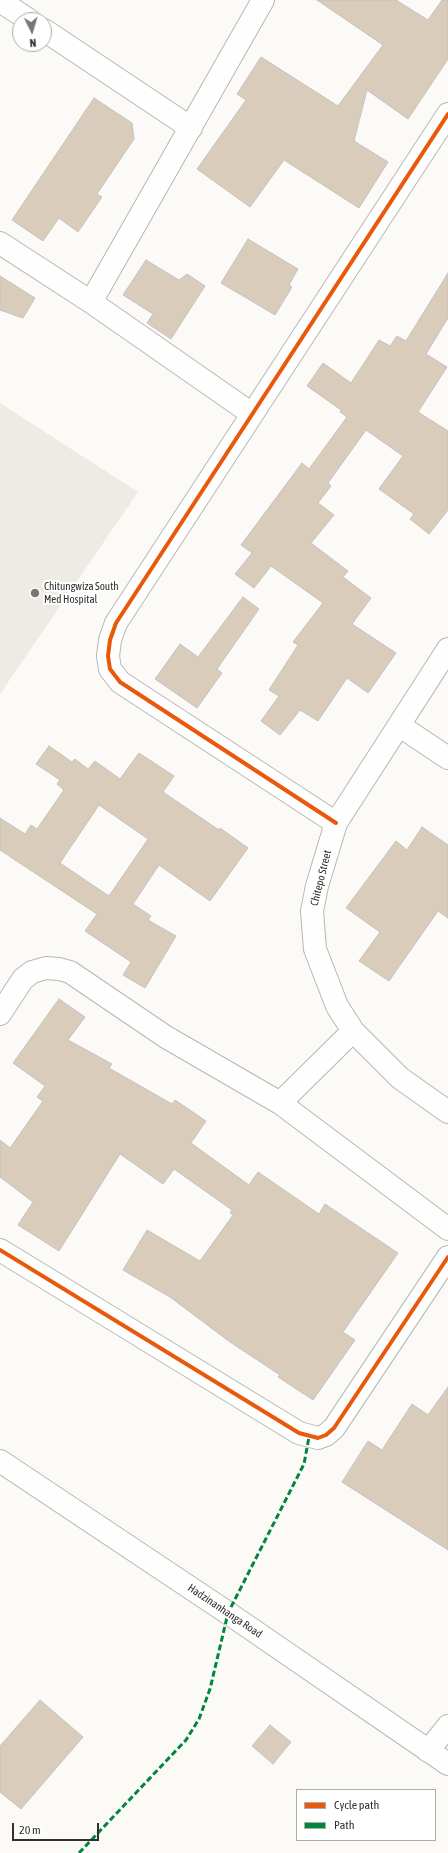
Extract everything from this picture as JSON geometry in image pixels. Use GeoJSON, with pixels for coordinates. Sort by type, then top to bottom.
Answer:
{"type":"FeatureCollection","features":[{"type":"Feature","properties":{"kind":"street"},"geometry":{"type":"LineString","coordinates":[[0,0],[17,12]]}},
{"type":"Feature","properties":{"kind":"street"},"geometry":{"type":"LineString","coordinates":[[91,302],[263,0]]}},
{"type":"Feature","properties":{"kind":"street"},"geometry":{"type":"LineString","coordinates":[[52,35],[191,128]]}},
{"type":"Feature","properties":{"kind":"street"},"geometry":{"type":"LineString","coordinates":[[336,823],[120,682],[110,669],[108,656],[110,640],[116,623],[448,114]]}},
{"type":"Feature","properties":{"kind":"street"},"geometry":{"type":"LineString","coordinates":[[0,243],[91,302],[252,414]]}},
{"type":"Feature","properties":{"kind":"street","name":"Chitepo Street"},"geometry":{"type":"LineString","coordinates":[[448,649],[400,726],[336,823],[317,886],[312,911],[315,949],[337,1006],[353,1031],[400,1078],[448,1112]]}},
{"type":"Feature","properties":{"kind":"street"},"geometry":{"type":"LineString","coordinates":[[400,726],[448,758]]}},
{"type":"Feature","properties":{"kind":"street"},"geometry":{"type":"LineString","coordinates":[[0,1014],[23,979],[32,972],[46,968],[59,968],[70,972],[166,1037],[280,1103],[448,1229]]}},
{"type":"Feature","properties":{"kind":"street"},"geometry":{"type":"LineString","coordinates":[[280,1103],[353,1031]]}},
{"type":"Feature","properties":{"kind":"street"},"geometry":{"type":"LineString","coordinates":[[0,1250],[299,1434],[318,1438],[326,1435],[334,1428],[448,1257]]}},
{"type":"Feature","properties":{"kind":"street","name":"Hadzinanhanga Road"},"geometry":{"type":"LineString","coordinates":[[0,1461],[221,1609],[448,1764]]}},
{"type":"Feature","properties":{"kind":"street"},"geometry":{"type":"LineString","coordinates":[[428,1751],[448,1726]]}},
{"type":"Feature","properties":{"kind":"shaded area","name":"Chitungwiza South Med Hospital"},"geometry":{"type":"Polygon","coordinates":[[[0,403],[138,492],[0,694],[0,403]]]}},
{"type":"Feature","properties":{"kind":"building"},"geometry":{"type":"Polygon","coordinates":[[[317,0],[396,0],[428,20],[442,0],[448,0],[448,59],[408,119],[367,90],[354,141],[388,162],[359,208],[284,160],[250,207],[197,169],[246,100],[237,94],[261,57],[338,106],[383,45],[317,0]]]}},
{"type":"Feature","properties":{"kind":"building"},"geometry":{"type":"Polygon","coordinates":[[[94,98],[132,123],[134,139],[97,194],[102,197],[78,232],[59,218],[43,241],[12,220],[94,98]]]}},
{"type":"Feature","properties":{"kind":"building"},"geometry":{"type":"Polygon","coordinates":[[[248,239],[298,269],[289,285],[292,287],[275,315],[221,283],[248,239]]]}},
{"type":"Feature","properties":{"kind":"building"},"geometry":{"type":"Polygon","coordinates":[[[146,260],[179,280],[187,274],[205,286],[171,339],[147,323],[153,314],[123,295],[146,260]]]}},
{"type":"Feature","properties":{"kind":"building"},"geometry":{"type":"Polygon","coordinates":[[[448,273],[448,318],[426,354],[447,367],[418,412],[448,431],[448,510],[429,534],[410,519],[414,514],[379,489],[403,456],[366,430],[328,483],[331,486],[318,503],[334,515],[311,543],[348,571],[343,577],[371,598],[352,624],[396,653],[368,693],[347,678],[318,721],[300,710],[280,735],[261,721],[279,696],[269,690],[298,645],[293,642],[323,603],[271,566],[254,588],[235,574],[252,553],[241,545],[302,463],[309,469],[347,417],[340,412],[341,410],[307,386],[323,363],[351,383],[379,340],[390,346],[397,336],[406,341],[448,273]]]}},
{"type":"Feature","properties":{"kind":"building"},"geometry":{"type":"Polygon","coordinates":[[[0,276],[35,298],[23,318],[0,310],[0,276]]]}},
{"type":"Feature","properties":{"kind":"building"},"geometry":{"type":"Polygon","coordinates":[[[243,597],[259,609],[217,669],[222,673],[197,708],[155,679],[180,644],[198,657],[243,597]]]}},
{"type":"Feature","properties":{"kind":"building"},"geometry":{"type":"Polygon","coordinates":[[[49,746],[72,762],[75,759],[88,769],[95,761],[120,779],[139,753],[174,776],[163,792],[219,830],[220,828],[248,848],[210,901],[159,865],[133,904],[151,916],[148,920],[176,936],[145,988],[123,975],[131,962],[85,931],[97,914],[0,850],[0,818],[25,834],[31,825],[37,829],[64,790],[57,784],[60,780],[36,764],[49,746]],[[99,805],[60,863],[109,896],[148,839],[99,805]]]}},
{"type":"Feature","properties":{"kind":"building"},"geometry":{"type":"Polygon","coordinates":[[[422,827],[448,845],[448,918],[438,911],[389,981],[359,961],[380,932],[346,908],[396,841],[407,850],[422,827]]]}},
{"type":"Feature","properties":{"kind":"building"},"geometry":{"type":"Polygon","coordinates":[[[59,999],[85,1017],[68,1040],[112,1064],[109,1068],[172,1104],[175,1100],[206,1121],[191,1143],[249,1185],[258,1172],[319,1214],[325,1204],[398,1253],[343,1332],[355,1340],[313,1400],[278,1377],[280,1375],[230,1342],[170,1297],[123,1270],[147,1230],[200,1261],[233,1215],[230,1213],[232,1210],[174,1169],[163,1184],[120,1154],[59,1251],[18,1225],[33,1202],[0,1177],[0,1140],[10,1148],[43,1101],[37,1097],[45,1086],[13,1063],[59,999]]]}},
{"type":"Feature","properties":{"kind":"building"},"geometry":{"type":"Polygon","coordinates":[[[448,1387],[448,1550],[342,1482],[368,1441],[382,1450],[412,1404],[428,1415],[448,1387]]]}},
{"type":"Feature","properties":{"kind":"building"},"geometry":{"type":"Polygon","coordinates":[[[40,1700],[83,1737],[21,1809],[0,1792],[0,1746],[40,1700]]]}},
{"type":"Feature","properties":{"kind":"building"},"geometry":{"type":"Polygon","coordinates":[[[270,1725],[291,1742],[273,1764],[252,1746],[270,1725]]]}},
{"type":"Feature","properties":{"kind":"marked path"},"geometry":{"type":"LineString","coordinates":[[79,1853],[186,1740],[199,1719],[210,1689],[228,1613],[304,1464],[309,1437]]}},
{"type":"Feature","properties":{"kind":"cycle path"},"geometry":{"type":"LineString","coordinates":[[336,823],[120,682],[110,669],[108,656],[110,640],[116,623],[448,114]]}},
{"type":"Feature","properties":{"kind":"cycle path"},"geometry":{"type":"LineString","coordinates":[[0,1250],[299,1433],[318,1438],[326,1435],[334,1428],[448,1257]]}},
{"type":"Feature","properties":{"kind":"place","name":"Chitungwiza South Med Hospital"},"geometry":{"type":"Point","coordinates":[35,593]}}]}
